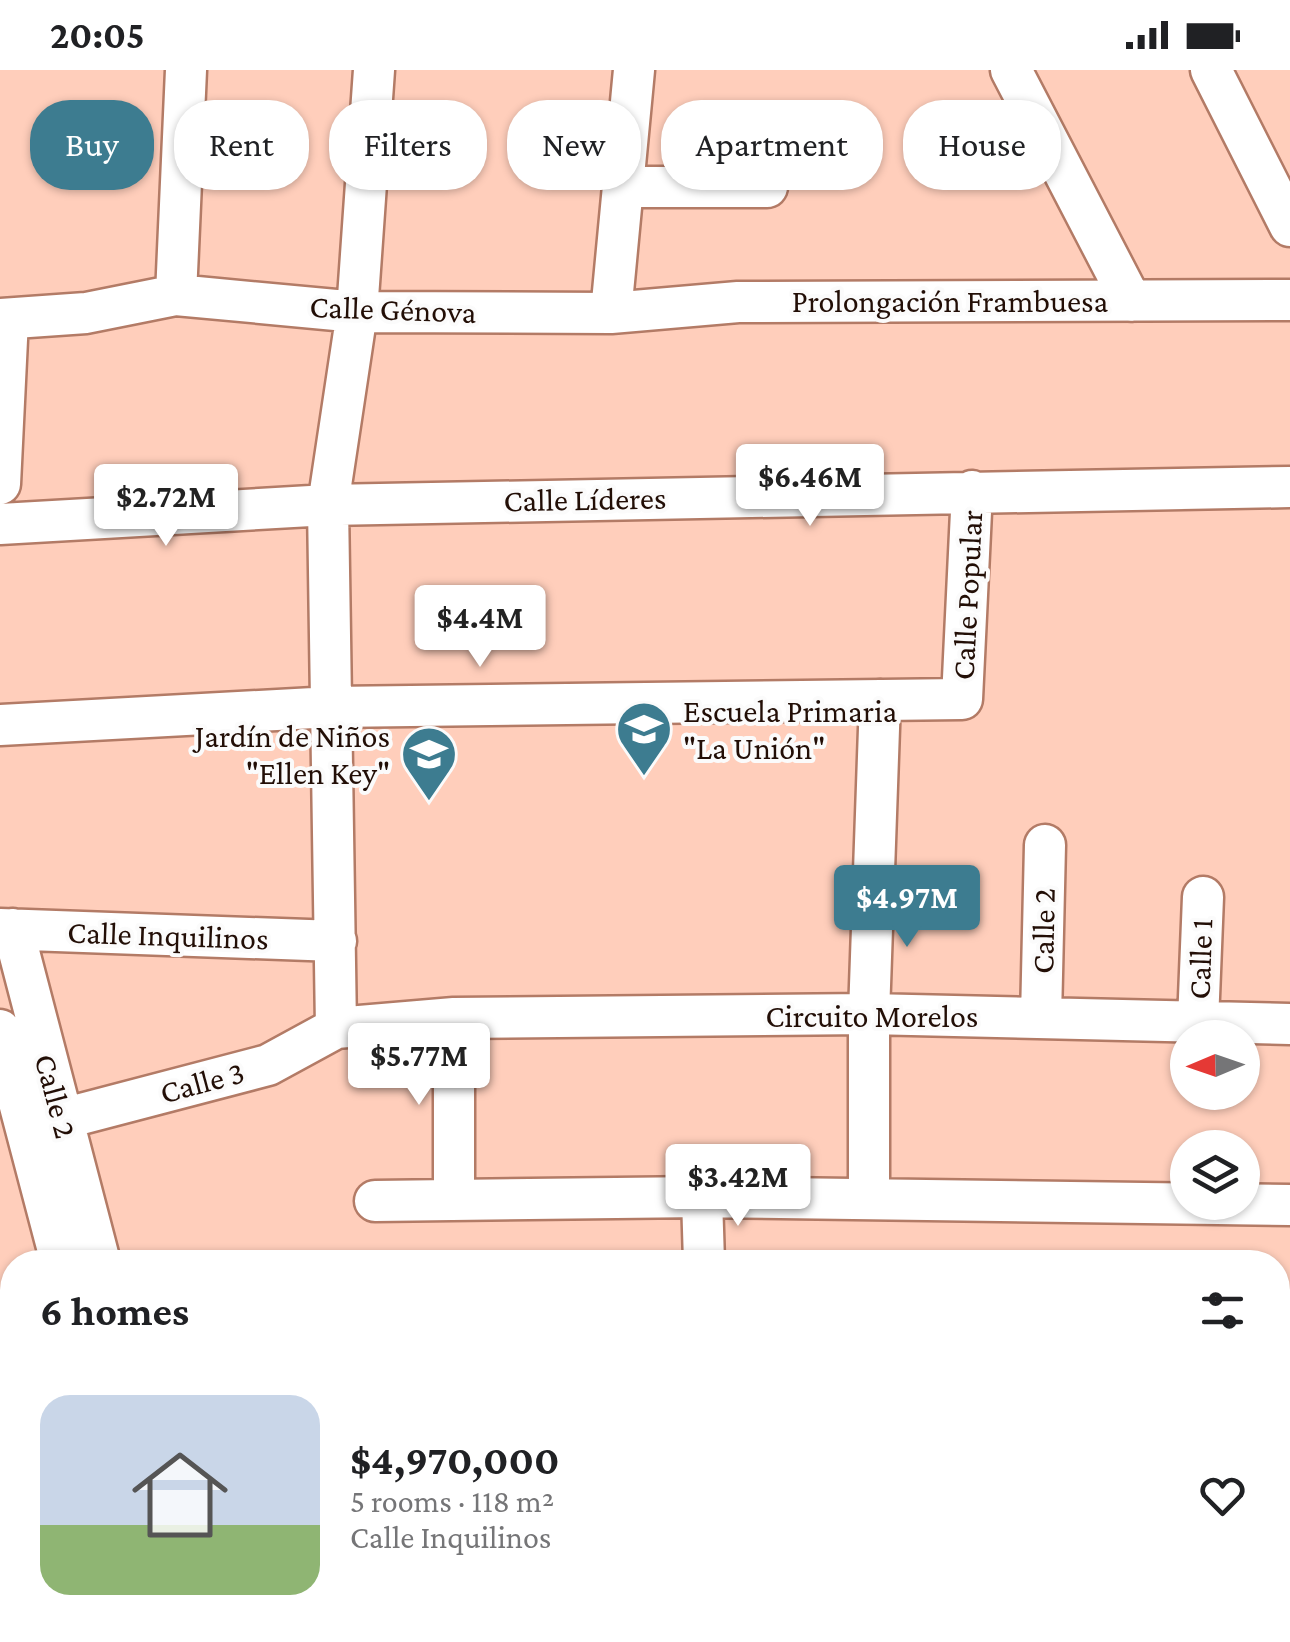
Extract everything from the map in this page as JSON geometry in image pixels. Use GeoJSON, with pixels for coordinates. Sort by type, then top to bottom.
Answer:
{"type":"FeatureCollection","features":[{"type":"Feature","properties":{"kind":"street"},"geometry":{"type":"LineString","coordinates":[[176,294],[186,70]]}},
{"type":"Feature","properties":{"kind":"street"},"geometry":{"type":"LineString","coordinates":[[336,1028],[328,505],[357,312],[374,70]]}},
{"type":"Feature","properties":{"kind":"street"},"geometry":{"type":"LineString","coordinates":[[631,100],[634,70]]}},
{"type":"Feature","properties":{"kind":"street"},"geometry":{"type":"LineString","coordinates":[[1011,70],[1131,301]]}},
{"type":"Feature","properties":{"kind":"street"},"geometry":{"type":"LineString","coordinates":[[1210,70],[1290,226]]}},
{"type":"Feature","properties":{"kind":"street"},"geometry":{"type":"LineString","coordinates":[[611,314],[622,190]]}},
{"type":"Feature","properties":{"kind":"street","name":"Calle Génova"},"geometry":{"type":"LineString","coordinates":[[4,319],[86,313],[176,294],[357,312],[611,314]]}},
{"type":"Feature","properties":{"kind":"street","name":"Prolongación Frambuesa"},"geometry":{"type":"LineString","coordinates":[[611,314],[738,302],[1290,300]]}},
{"type":"Feature","properties":{"kind":"street"},"geometry":{"type":"LineString","coordinates":[[0,484],[4,319]]}},
{"type":"Feature","properties":{"kind":"street","name":"Calle Líderes"},"geometry":{"type":"LineString","coordinates":[[0,524],[328,505],[1290,487]]}},
{"type":"Feature","properties":{"kind":"street","name":"Calle Popular"},"geometry":{"type":"LineString","coordinates":[[880,700],[962,699],[972,490]]}},
{"type":"Feature","properties":{"kind":"street"},"geometry":{"type":"LineString","coordinates":[[0,725],[332,707],[880,700],[869,1014],[869,1199]]}},
{"type":"Feature","properties":{"kind":"street","name":"Calle 2"},"geometry":{"type":"LineString","coordinates":[[1041,1018],[1045,844]]}},
{"type":"Feature","properties":{"kind":"street","name":"Calle 1"},"geometry":{"type":"LineString","coordinates":[[1198,1020],[1203,897]]}},
{"type":"Feature","properties":{"kind":"street","name":"Calle Inquilinos"},"geometry":{"type":"LineString","coordinates":[[6,929],[336,941]]}},
{"type":"Feature","properties":{"kind":"street","name":"Calle 2"},"geometry":{"type":"LineString","coordinates":[[6,929],[97,1250]]}},
{"type":"Feature","properties":{"kind":"street","name":"Circuito Morelos"},"geometry":{"type":"LineString","coordinates":[[336,1028],[454,1018],[869,1014],[1170,1021]]}},
{"type":"Feature","properties":{"kind":"street"},"geometry":{"type":"LineString","coordinates":[[454,1018],[454,1198]]}},
{"type":"Feature","properties":{"kind":"street","name":"Circuito Morelos"},"geometry":{"type":"LineString","coordinates":[[1260,1023],[1290,1024]]}},
{"type":"Feature","properties":{"kind":"street","name":"Calle 3"},"geometry":{"type":"LineString","coordinates":[[62,1119],[268,1065],[336,1028]]}},
{"type":"Feature","properties":{"kind":"street","name":"Calle 2"},"geometry":{"type":"LineString","coordinates":[[0,1030],[14,1140],[55,1250]]}},
{"type":"Feature","properties":{"kind":"street"},"geometry":{"type":"LineString","coordinates":[[702,1197],[704,1250]]}},
{"type":"Feature","properties":{"kind":"street"},"geometry":{"type":"LineString","coordinates":[[375,1201],[702,1197],[1290,1205]]}},
{"type":"Feature","properties":{"kind":"place","name":"Escuela Primaria \"La Unión\""},"geometry":{"type":"Point","coordinates":[644,778]}},
{"type":"Feature","properties":{"kind":"place","name":"Jardín de Niños \"Ellen Key\""},"geometry":{"type":"Point","coordinates":[429,803]}}]}
